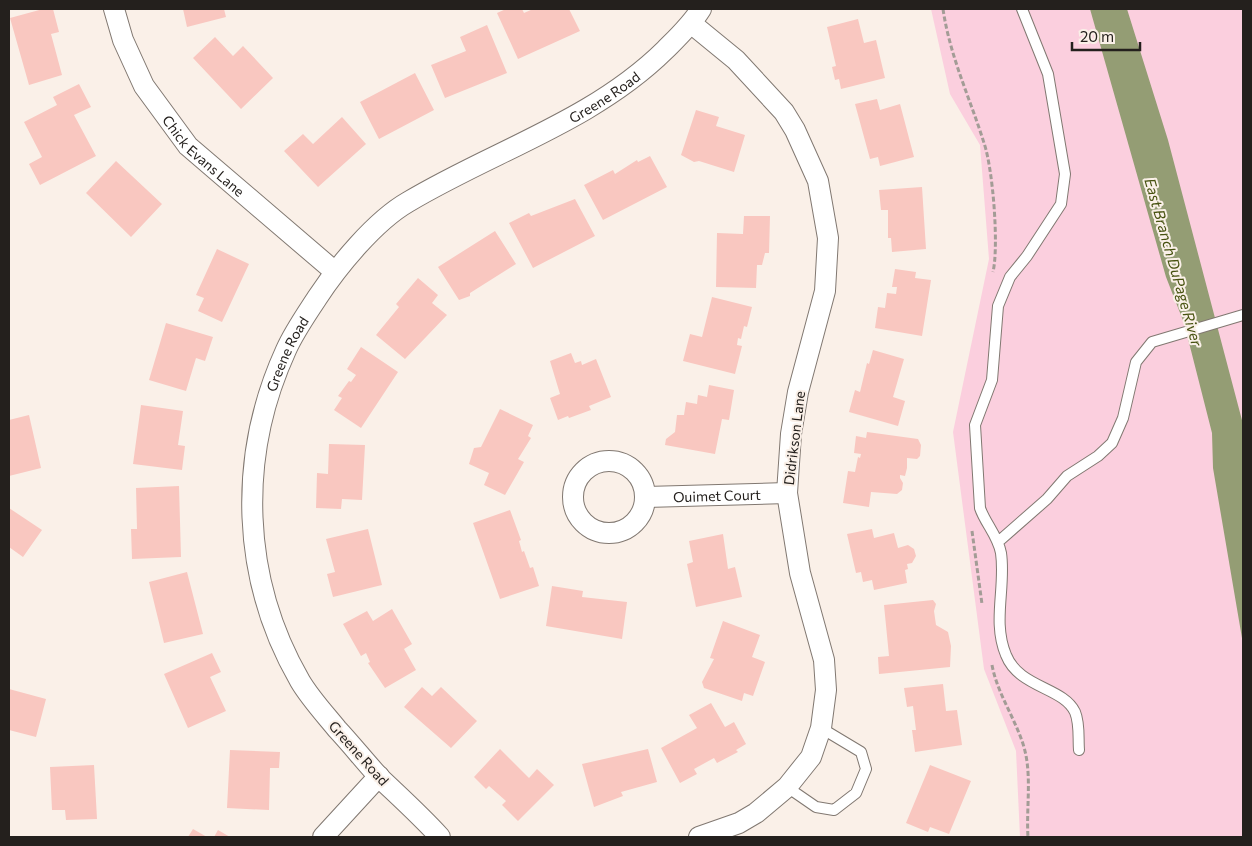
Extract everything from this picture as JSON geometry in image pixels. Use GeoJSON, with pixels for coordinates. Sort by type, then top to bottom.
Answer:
{"type":"FeatureCollection","features":[{"type":"Feature","properties":{"kind":"street","name":"Chick Evans Lane"},"geometry":{"type":"LineString","coordinates":[[114,9],[123,40],[144,86],[188,146],[334,271]]}},
{"type":"Feature","properties":{"kind":"street","name":"Greene Road"},"geometry":{"type":"LineString","coordinates":[[440,837],[379,776],[314,702],[300,680],[277,634],[266,605],[254,546],[251,510],[253,469],[264,409],[287,348],[334,271],[372,231],[405,203],[588,109],[644,71],[696,16]]}},
{"type":"Feature","properties":{"kind":"street","name":"Didrikson Lane"},"geometry":{"type":"LineString","coordinates":[[696,16],[784,112],[811,162],[826,216],[828,245],[825,291],[798,392],[791,434],[788,493],[800,573],[824,660],[826,690],[821,728],[811,757],[787,787],[756,813],[739,823],[699,837]]}},
{"type":"Feature","properties":{"kind":"street","name":"Ouimet Court"},"geometry":{"type":"LineString","coordinates":[[646,497],[788,493]]}},
{"type":"Feature","properties":{"kind":"street"},"geometry":{"type":"LineString","coordinates":[[323,837],[379,776]]}},
{"type":"Feature","properties":{"kind":"lane"},"geometry":{"type":"LineString","coordinates":[[1022,9],[1048,74],[1065,174],[1061,204],[1054,217],[1010,277],[1002,291],[998,306],[992,380],[975,425],[980,508],[984,519],[998,542],[1001,554],[999,623],[1006,657],[1017,672],[1033,684],[1066,701],[1074,711],[1078,723],[1079,750]]}},
{"type":"Feature","properties":{"kind":"lane"},"geometry":{"type":"LineString","coordinates":[[998,542],[1047,499],[1067,476],[1098,456],[1112,443],[1123,418],[1136,362],[1152,342],[1243,315]]}},
{"type":"Feature","properties":{"kind":"lane"},"geometry":{"type":"LineString","coordinates":[[787,787],[816,807],[834,810],[856,793],[866,769],[861,752],[821,728]]}},
{"type":"Feature","properties":{"kind":"shaded area"},"geometry":{"type":"Polygon","coordinates":[[[931,9],[1243,9],[1243,837],[1020,837],[1016,751],[984,669],[953,432],[989,259],[980,145],[950,94],[931,9]]]}},
{"type":"Feature","properties":{"kind":"water","name":"East Branch DuPage River"},"geometry":{"type":"Polygon","coordinates":[[[1090,9],[1127,9],[1168,140],[1243,424],[1243,644],[1213,468],[1212,433],[1184,323],[1166,277],[1090,9]]]}},
{"type":"Feature","properties":{"kind":"building"},"geometry":{"type":"Polygon","coordinates":[[[43,9],[53,9],[59,32],[51,34],[62,75],[29,85],[10,18],[43,9]]]}},
{"type":"Feature","properties":{"kind":"building"},"geometry":{"type":"Polygon","coordinates":[[[183,9],[224,9],[226,17],[187,27],[183,9]]]}},
{"type":"Feature","properties":{"kind":"building"},"geometry":{"type":"Polygon","coordinates":[[[506,9],[522,9],[524,13],[533,9],[569,9],[580,31],[518,59],[497,13],[506,9]]]}},
{"type":"Feature","properties":{"kind":"building"},"geometry":{"type":"Polygon","coordinates":[[[858,19],[864,43],[876,40],[885,78],[841,89],[839,79],[835,80],[832,67],[836,66],[827,27],[858,19]]]}},
{"type":"Feature","properties":{"kind":"building"},"geometry":{"type":"Polygon","coordinates":[[[487,25],[507,73],[445,98],[431,65],[466,51],[460,37],[487,25]]]}},
{"type":"Feature","properties":{"kind":"building"},"geometry":{"type":"Polygon","coordinates":[[[215,37],[233,56],[243,46],[273,78],[241,109],[193,58],[215,37]]]}},
{"type":"Feature","properties":{"kind":"building"},"geometry":{"type":"Polygon","coordinates":[[[415,73],[434,110],[379,139],[360,102],[415,73]]]}},
{"type":"Feature","properties":{"kind":"building"},"geometry":{"type":"Polygon","coordinates":[[[79,84],[91,107],[74,115],[96,156],[40,185],[29,164],[42,157],[24,122],[57,105],[53,97],[79,84]]]}},
{"type":"Feature","properties":{"kind":"building"},"geometry":{"type":"Polygon","coordinates":[[[877,99],[880,110],[900,104],[914,157],[880,166],[878,157],[870,159],[855,104],[877,99]]]}},
{"type":"Feature","properties":{"kind":"building"},"geometry":{"type":"Polygon","coordinates":[[[696,110],[719,117],[716,126],[745,135],[734,172],[699,161],[694,162],[681,155],[696,110]]]}},
{"type":"Feature","properties":{"kind":"building"},"geometry":{"type":"Polygon","coordinates":[[[342,117],[366,144],[318,187],[284,151],[303,134],[313,144],[342,117]]]}},
{"type":"Feature","properties":{"kind":"building"},"geometry":{"type":"Polygon","coordinates":[[[650,156],[667,187],[603,220],[584,185],[613,170],[615,174],[637,160],[638,162],[650,156]]]}},
{"type":"Feature","properties":{"kind":"building"},"geometry":{"type":"Polygon","coordinates":[[[116,161],[162,204],[131,237],[86,193],[116,161]]]}},
{"type":"Feature","properties":{"kind":"building"},"geometry":{"type":"Polygon","coordinates":[[[922,187],[926,249],[892,252],[891,238],[888,238],[888,210],[881,210],[879,190],[922,187]]]}},
{"type":"Feature","properties":{"kind":"building"},"geometry":{"type":"Polygon","coordinates":[[[575,199],[595,236],[533,268],[509,223],[529,213],[531,216],[575,199]]]}},
{"type":"Feature","properties":{"kind":"building"},"geometry":{"type":"Polygon","coordinates":[[[744,216],[770,216],[769,253],[765,253],[762,265],[757,265],[756,288],[716,287],[717,233],[743,234],[744,216]]]}},
{"type":"Feature","properties":{"kind":"building"},"geometry":{"type":"Polygon","coordinates":[[[495,231],[516,264],[470,293],[470,296],[459,300],[438,267],[495,231]]]}},
{"type":"Feature","properties":{"kind":"building"},"geometry":{"type":"Polygon","coordinates":[[[217,249],[249,264],[222,322],[198,311],[204,298],[196,295],[217,249]]]}},
{"type":"Feature","properties":{"kind":"building"},"geometry":{"type":"Polygon","coordinates":[[[895,269],[916,272],[915,278],[931,280],[922,336],[875,328],[878,307],[885,308],[887,293],[896,294],[897,287],[892,287],[895,269]]]}},
{"type":"Feature","properties":{"kind":"building"},"geometry":{"type":"Polygon","coordinates":[[[418,278],[438,295],[432,303],[447,315],[405,359],[376,335],[399,307],[396,304],[418,278]]]}},
{"type":"Feature","properties":{"kind":"building"},"geometry":{"type":"Polygon","coordinates":[[[712,297],[752,307],[747,327],[744,326],[741,339],[738,338],[737,345],[742,346],[735,374],[683,361],[690,334],[702,337],[712,297]]]}},
{"type":"Feature","properties":{"kind":"building"},"geometry":{"type":"Polygon","coordinates":[[[166,323],[213,337],[205,361],[196,358],[186,391],[149,380],[166,323]]]}},
{"type":"Feature","properties":{"kind":"building"},"geometry":{"type":"Polygon","coordinates":[[[361,347],[398,372],[361,428],[334,410],[342,398],[338,396],[356,375],[347,369],[361,347]]]}},
{"type":"Feature","properties":{"kind":"building"},"geometry":{"type":"Polygon","coordinates":[[[873,350],[904,359],[893,397],[905,401],[898,426],[849,412],[855,390],[860,392],[867,363],[869,364],[873,350]]]}},
{"type":"Feature","properties":{"kind":"building"},"geometry":{"type":"Polygon","coordinates":[[[571,353],[575,363],[581,361],[582,365],[596,359],[611,397],[589,406],[591,410],[558,420],[550,398],[560,394],[550,361],[571,353]]]}},
{"type":"Feature","properties":{"kind":"building"},"geometry":{"type":"Polygon","coordinates":[[[709,385],[734,390],[729,420],[722,419],[715,454],[665,445],[666,439],[675,432],[677,415],[684,415],[686,402],[697,404],[698,395],[707,397],[709,385]]]}},
{"type":"Feature","properties":{"kind":"building"},"geometry":{"type":"Polygon","coordinates":[[[141,405],[183,411],[178,445],[185,446],[182,470],[133,464],[141,405]]]}},
{"type":"Feature","properties":{"kind":"building"},"geometry":{"type":"Polygon","coordinates":[[[500,409],[533,425],[528,436],[531,438],[518,459],[524,462],[505,495],[484,485],[489,473],[469,464],[474,448],[481,447],[500,409]]]}},
{"type":"Feature","properties":{"kind":"building"},"geometry":{"type":"Polygon","coordinates":[[[29,415],[41,468],[9,476],[9,420],[29,415]]]}},
{"type":"Feature","properties":{"kind":"building"},"geometry":{"type":"Polygon","coordinates":[[[867,432],[918,439],[921,445],[920,456],[917,459],[907,458],[905,476],[900,475],[903,483],[902,490],[897,494],[871,492],[869,507],[843,503],[848,471],[855,472],[858,457],[860,458],[861,454],[854,453],[856,436],[866,438],[867,432]]]}},
{"type":"Feature","properties":{"kind":"building"},"geometry":{"type":"Polygon","coordinates":[[[329,444],[365,445],[362,500],[342,499],[341,509],[316,508],[317,473],[328,474],[329,444]]]}},
{"type":"Feature","properties":{"kind":"building"},"geometry":{"type":"Polygon","coordinates":[[[179,486],[181,557],[132,559],[131,529],[137,529],[136,488],[179,486]]]}},
{"type":"Feature","properties":{"kind":"building"},"geometry":{"type":"Polygon","coordinates":[[[9,508],[42,530],[23,557],[9,547],[9,508]]]}},
{"type":"Feature","properties":{"kind":"building"},"geometry":{"type":"Polygon","coordinates":[[[510,510],[521,540],[519,541],[522,552],[524,551],[530,568],[533,567],[539,586],[500,599],[473,523],[510,510]]]}},
{"type":"Feature","properties":{"kind":"building"},"geometry":{"type":"Polygon","coordinates":[[[368,529],[382,585],[333,597],[327,574],[335,572],[326,539],[368,529]]]}},
{"type":"Feature","properties":{"kind":"building"},"geometry":{"type":"Polygon","coordinates":[[[872,529],[874,538],[894,533],[898,548],[908,545],[914,549],[916,556],[912,563],[907,564],[908,569],[905,570],[907,583],[874,590],[872,580],[863,582],[861,572],[856,573],[847,534],[872,529]]]}},
{"type":"Feature","properties":{"kind":"building"},"geometry":{"type":"Polygon","coordinates":[[[723,534],[728,569],[735,567],[742,597],[696,607],[687,564],[693,562],[689,541],[723,534]]]}},
{"type":"Feature","properties":{"kind":"building"},"geometry":{"type":"Polygon","coordinates":[[[187,572],[203,634],[164,643],[149,582],[187,572]]]}},
{"type":"Feature","properties":{"kind":"building"},"geometry":{"type":"Polygon","coordinates":[[[552,586],[583,591],[582,597],[627,602],[622,639],[546,626],[552,586]]]}},
{"type":"Feature","properties":{"kind":"building"},"geometry":{"type":"Polygon","coordinates":[[[933,600],[936,604],[934,611],[936,625],[948,632],[951,646],[950,667],[879,674],[878,657],[889,656],[884,605],[933,600]]]}},
{"type":"Feature","properties":{"kind":"building"},"geometry":{"type":"Polygon","coordinates":[[[392,609],[412,644],[404,649],[416,670],[385,688],[368,663],[370,662],[366,653],[361,656],[343,624],[367,611],[373,621],[392,609]]]}},
{"type":"Feature","properties":{"kind":"building"},"geometry":{"type":"Polygon","coordinates":[[[723,621],[760,635],[752,657],[765,662],[753,696],[744,693],[742,701],[704,688],[702,682],[714,659],[710,658],[723,621]]]}},
{"type":"Feature","properties":{"kind":"building"},"geometry":{"type":"Polygon","coordinates":[[[212,653],[221,672],[210,677],[226,711],[188,728],[164,674],[212,653]]]}},
{"type":"Feature","properties":{"kind":"building"},"geometry":{"type":"Polygon","coordinates":[[[943,684],[946,711],[957,710],[962,745],[915,752],[912,730],[916,730],[913,706],[907,707],[904,688],[943,684]]]}},
{"type":"Feature","properties":{"kind":"building"},"geometry":{"type":"Polygon","coordinates":[[[422,687],[432,696],[441,687],[477,721],[451,748],[404,707],[422,687]]]}},
{"type":"Feature","properties":{"kind":"building"},"geometry":{"type":"Polygon","coordinates":[[[9,689],[46,699],[36,737],[9,730],[9,689]]]}},
{"type":"Feature","properties":{"kind":"building"},"geometry":{"type":"Polygon","coordinates":[[[711,703],[725,727],[734,722],[746,744],[736,750],[738,752],[717,763],[714,758],[694,769],[697,774],[680,783],[661,748],[697,728],[689,715],[711,703]]]}},
{"type":"Feature","properties":{"kind":"building"},"geometry":{"type":"Polygon","coordinates":[[[500,749],[529,778],[537,769],[554,785],[518,821],[502,805],[506,801],[489,786],[486,789],[474,777],[500,749]]]}},
{"type":"Feature","properties":{"kind":"building"},"geometry":{"type":"Polygon","coordinates":[[[648,749],[657,782],[621,792],[623,796],[594,807],[582,764],[648,749]]]}},
{"type":"Feature","properties":{"kind":"building"},"geometry":{"type":"Polygon","coordinates":[[[230,750],[280,752],[279,768],[270,768],[269,810],[227,808],[230,750]]]}},
{"type":"Feature","properties":{"kind":"building"},"geometry":{"type":"Polygon","coordinates":[[[94,765],[97,819],[66,820],[65,810],[52,810],[50,767],[94,765]]]}},
{"type":"Feature","properties":{"kind":"building"},"geometry":{"type":"Polygon","coordinates":[[[930,765],[971,781],[949,834],[930,827],[928,832],[906,823],[930,765]]]}},
{"type":"Feature","properties":{"kind":"building"},"geometry":{"type":"Polygon","coordinates":[[[193,829],[207,837],[188,837],[193,829]]]}},
{"type":"Feature","properties":{"kind":"building"},"geometry":{"type":"Polygon","coordinates":[[[218,830],[230,837],[214,837],[218,830]]]}}]}
